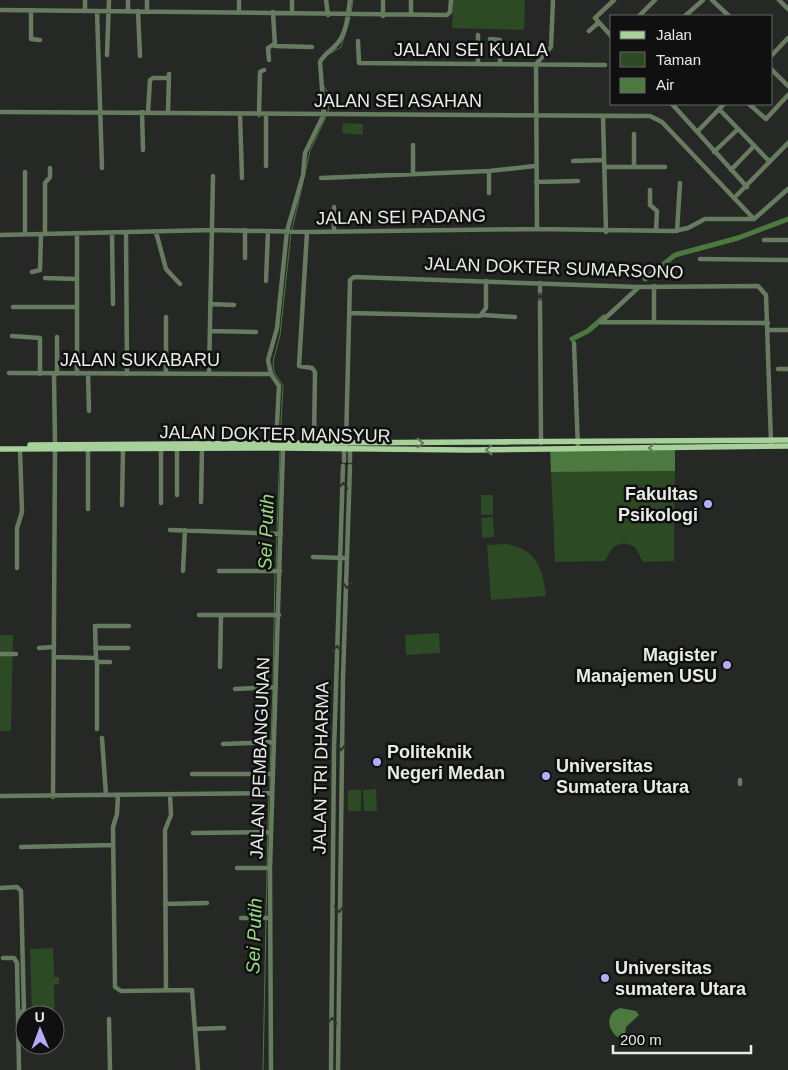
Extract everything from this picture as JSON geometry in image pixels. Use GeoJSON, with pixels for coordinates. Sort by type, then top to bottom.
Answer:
{"type":"FeatureCollection","features":[{"type":"Feature","properties":{"kind":"main road","name":"JALAN DOKTER MANSYUR"},"geometry":{"type":"LineString","coordinates":[[771,444],[788,440]]}},
{"type":"Feature","properties":{"kind":"main road","name":"JALAN DOKTER MANSYUR"},"geometry":{"type":"LineString","coordinates":[[0,447],[20,449],[55,447],[202,448],[314,443],[347,448],[578,441],[771,444],[788,446]]}},
{"type":"Feature","properties":{"kind":"main road","name":"JALAN DOKTER MANSYUR"},"geometry":{"type":"LineString","coordinates":[[0,447],[280,445],[347,448],[578,449],[675,444]]}},
{"type":"Feature","properties":{"kind":"street"},"geometry":{"type":"LineString","coordinates":[[85,0],[85,11]]}},
{"type":"Feature","properties":{"kind":"street"},"geometry":{"type":"LineString","coordinates":[[107,55],[109,0]]}},
{"type":"Feature","properties":{"kind":"street"},"geometry":{"type":"LineString","coordinates":[[128,0],[128,11]]}},
{"type":"Feature","properties":{"kind":"street"},"geometry":{"type":"LineString","coordinates":[[147,0],[147,12]]}},
{"type":"Feature","properties":{"kind":"street"},"geometry":{"type":"LineString","coordinates":[[239,0],[239,12]]}},
{"type":"Feature","properties":{"kind":"street"},"geometry":{"type":"LineString","coordinates":[[292,0],[292,12]]}},
{"type":"Feature","properties":{"kind":"street"},"geometry":{"type":"LineString","coordinates":[[326,0],[328,15]]}},
{"type":"Feature","properties":{"kind":"street"},"geometry":{"type":"LineString","coordinates":[[327,114],[320,62],[339,41],[344,32],[350,0]]}},
{"type":"Feature","properties":{"kind":"street"},"geometry":{"type":"LineString","coordinates":[[383,16],[384,0]]}},
{"type":"Feature","properties":{"kind":"street"},"geometry":{"type":"LineString","coordinates":[[411,0],[411,15]]}},
{"type":"Feature","properties":{"kind":"street"},"geometry":{"type":"LineString","coordinates":[[0,10],[292,12],[354,16],[447,15],[450,12],[451,0]]}},
{"type":"Feature","properties":{"kind":"street"},"geometry":{"type":"LineString","coordinates":[[537,229],[535,166],[536,64],[552,48],[553,0]]}},
{"type":"Feature","properties":{"kind":"street"},"geometry":{"type":"LineString","coordinates":[[610,35],[595,18],[614,0]]}},
{"type":"Feature","properties":{"kind":"street"},"geometry":{"type":"LineString","coordinates":[[640,15],[655,0]]}},
{"type":"Feature","properties":{"kind":"street"},"geometry":{"type":"LineString","coordinates":[[686,15],[703,0]]}},
{"type":"Feature","properties":{"kind":"street"},"geometry":{"type":"LineString","coordinates":[[713,0],[728,15]]}},
{"type":"Feature","properties":{"kind":"street"},"geometry":{"type":"LineString","coordinates":[[780,0],[788,9]]}},
{"type":"Feature","properties":{"kind":"street"},"geometry":{"type":"LineString","coordinates":[[31,10],[31,39],[40,40]]}},
{"type":"Feature","properties":{"kind":"street"},"geometry":{"type":"LineString","coordinates":[[97,11],[102,168]]}},
{"type":"Feature","properties":{"kind":"street"},"geometry":{"type":"LineString","coordinates":[[138,11],[140,56]]}},
{"type":"Feature","properties":{"kind":"street"},"geometry":{"type":"LineString","coordinates":[[273,12],[274,44]]}},
{"type":"Feature","properties":{"kind":"street"},"geometry":{"type":"LineString","coordinates":[[589,32],[598,23]]}},
{"type":"Feature","properties":{"kind":"street"},"geometry":{"type":"LineString","coordinates":[[478,35],[478,64]]}},
{"type":"Feature","properties":{"kind":"street"},"geometry":{"type":"LineString","coordinates":[[773,54],[788,38]]}},
{"type":"Feature","properties":{"kind":"street"},"geometry":{"type":"LineString","coordinates":[[490,39],[500,40],[500,64]]}},
{"type":"Feature","properties":{"kind":"street","name":"JALAN SEI KUALA"},"geometry":{"type":"LineString","coordinates":[[358,41],[359,63],[605,65]]}},
{"type":"Feature","properties":{"kind":"street"},"geometry":{"type":"LineString","coordinates":[[269,60],[268,48],[274,44],[312,47]]}},
{"type":"Feature","properties":{"kind":"street"},"geometry":{"type":"LineString","coordinates":[[259,115],[260,72],[264,70]]}},
{"type":"Feature","properties":{"kind":"street"},"geometry":{"type":"LineString","coordinates":[[773,71],[788,86]]}},
{"type":"Feature","properties":{"kind":"street"},"geometry":{"type":"LineString","coordinates":[[148,112],[150,80],[169,76],[168,112]]}},
{"type":"Feature","properties":{"kind":"street"},"geometry":{"type":"LineString","coordinates":[[750,105],[766,119],[788,96]]}},
{"type":"Feature","properties":{"kind":"street"},"geometry":{"type":"LineString","coordinates":[[673,105],[747,187]]}},
{"type":"Feature","properties":{"kind":"street"},"geometry":{"type":"LineString","coordinates":[[696,132],[721,106],[738,129],[769,161]]}},
{"type":"Feature","properties":{"kind":"street","name":"JALAN SEI ASAHAN"},"geometry":{"type":"LineString","coordinates":[[0,112],[168,112],[189,115],[650,116],[662,122],[754,219]]}},
{"type":"Feature","properties":{"kind":"street"},"geometry":{"type":"LineString","coordinates":[[142,112],[143,150]]}},
{"type":"Feature","properties":{"kind":"street","name":"JALAN PEMBANGUNAN"},"geometry":{"type":"LineString","coordinates":[[271,1070],[267,918],[280,445],[279,386],[271,374],[268,360],[276,328],[290,231],[303,175],[305,153],[327,114]]}},
{"type":"Feature","properties":{"kind":"street"},"geometry":{"type":"LineString","coordinates":[[240,115],[242,178]]}},
{"type":"Feature","properties":{"kind":"street"},"geometry":{"type":"LineString","coordinates":[[266,115],[266,166]]}},
{"type":"Feature","properties":{"kind":"street"},"geometry":{"type":"LineString","coordinates":[[603,116],[606,232]]}},
{"type":"Feature","properties":{"kind":"street"},"geometry":{"type":"LineString","coordinates":[[714,152],[738,129]]}},
{"type":"Feature","properties":{"kind":"street"},"geometry":{"type":"LineString","coordinates":[[634,134],[634,167]]}},
{"type":"Feature","properties":{"kind":"street"},"geometry":{"type":"LineString","coordinates":[[737,195],[747,187],[769,161],[788,143]]}},
{"type":"Feature","properties":{"kind":"street"},"geometry":{"type":"LineString","coordinates":[[413,145],[413,174]]}},
{"type":"Feature","properties":{"kind":"street"},"geometry":{"type":"LineString","coordinates":[[731,170],[754,146]]}},
{"type":"Feature","properties":{"kind":"street"},"geometry":{"type":"LineString","coordinates":[[573,161],[604,160]]}},
{"type":"Feature","properties":{"kind":"street"},"geometry":{"type":"LineString","coordinates":[[321,178],[489,171],[535,166]]}},
{"type":"Feature","properties":{"kind":"street"},"geometry":{"type":"LineString","coordinates":[[605,168],[665,167]]}},
{"type":"Feature","properties":{"kind":"street"},"geometry":{"type":"LineString","coordinates":[[32,272],[40,270],[45,183],[50,176],[50,168]]}},
{"type":"Feature","properties":{"kind":"street"},"geometry":{"type":"LineString","coordinates":[[489,171],[489,193]]}},
{"type":"Feature","properties":{"kind":"street"},"geometry":{"type":"LineString","coordinates":[[25,172],[25,234]]}},
{"type":"Feature","properties":{"kind":"street"},"geometry":{"type":"LineString","coordinates":[[209,373],[213,176]]}},
{"type":"Feature","properties":{"kind":"street"},"geometry":{"type":"LineString","coordinates":[[536,182],[578,181]]}},
{"type":"Feature","properties":{"kind":"street"},"geometry":{"type":"LineString","coordinates":[[677,231],[680,183]]}},
{"type":"Feature","properties":{"kind":"street"},"geometry":{"type":"LineString","coordinates":[[754,219],[788,189]]}},
{"type":"Feature","properties":{"kind":"street"},"geometry":{"type":"LineString","coordinates":[[650,190],[650,206],[657,210],[656,232]]}},
{"type":"Feature","properties":{"kind":"street"},"geometry":{"type":"LineString","coordinates":[[334,207],[334,232]]}},
{"type":"Feature","properties":{"kind":"street","name":"JALAN SEI PADANG"},"geometry":{"type":"LineString","coordinates":[[0,235],[213,230],[334,232],[537,229],[656,232],[677,231],[688,228],[705,219],[754,219]]}},
{"type":"Feature","properties":{"kind":"street"},"geometry":{"type":"LineString","coordinates":[[245,230],[245,258]]}},
{"type":"Feature","properties":{"kind":"street"},"geometry":{"type":"LineString","coordinates":[[266,282],[268,231]]}},
{"type":"Feature","properties":{"kind":"street"},"geometry":{"type":"LineString","coordinates":[[156,232],[166,269],[180,284]]}},
{"type":"Feature","properties":{"kind":"street"},"geometry":{"type":"LineString","coordinates":[[307,232],[299,365],[312,368],[315,372],[314,443]]}},
{"type":"Feature","properties":{"kind":"street"},"geometry":{"type":"LineString","coordinates":[[77,233],[77,374]]}},
{"type":"Feature","properties":{"kind":"street"},"geometry":{"type":"LineString","coordinates":[[112,233],[113,304]]}},
{"type":"Feature","properties":{"kind":"street"},"geometry":{"type":"LineString","coordinates":[[126,233],[127,374]]}},
{"type":"Feature","properties":{"kind":"street"},"geometry":{"type":"LineString","coordinates":[[764,240],[788,240]]}},
{"type":"Feature","properties":{"kind":"street"},"geometry":{"type":"LineString","coordinates":[[700,259],[788,260]]}},
{"type":"Feature","properties":{"kind":"street","name":"JALAN DOKTER SUMARSONO"},"geometry":{"type":"LineString","coordinates":[[347,448],[350,280],[354,277],[486,280],[639,287],[758,286],[766,295],[771,444]]}},
{"type":"Feature","properties":{"kind":"street"},"geometry":{"type":"LineString","coordinates":[[45,278],[77,279]]}},
{"type":"Feature","properties":{"kind":"street"},"geometry":{"type":"LineString","coordinates":[[483,315],[486,308],[486,280]]}},
{"type":"Feature","properties":{"kind":"street"},"geometry":{"type":"LineString","coordinates":[[540,282],[540,292]]}},
{"type":"Feature","properties":{"kind":"street"},"geometry":{"type":"LineString","coordinates":[[654,286],[654,321]]}},
{"type":"Feature","properties":{"kind":"street"},"geometry":{"type":"LineString","coordinates":[[639,287],[601,322],[768,323]]}},
{"type":"Feature","properties":{"kind":"street"},"geometry":{"type":"LineString","coordinates":[[540,302],[541,449]]}},
{"type":"Feature","properties":{"kind":"street"},"geometry":{"type":"LineString","coordinates":[[210,304],[234,304]]}},
{"type":"Feature","properties":{"kind":"street"},"geometry":{"type":"LineString","coordinates":[[13,306],[76,307]]}},
{"type":"Feature","properties":{"kind":"street"},"geometry":{"type":"LineString","coordinates":[[349,313],[515,317]]}},
{"type":"Feature","properties":{"kind":"street"},"geometry":{"type":"LineString","coordinates":[[166,317],[166,373]]}},
{"type":"Feature","properties":{"kind":"street"},"geometry":{"type":"LineString","coordinates":[[768,330],[788,330]]}},
{"type":"Feature","properties":{"kind":"street"},"geometry":{"type":"LineString","coordinates":[[210,331],[256,332]]}},
{"type":"Feature","properties":{"kind":"street"},"geometry":{"type":"LineString","coordinates":[[12,336],[40,338],[40,374]]}},
{"type":"Feature","properties":{"kind":"street"},"geometry":{"type":"LineString","coordinates":[[53,796],[55,374],[57,337]]}},
{"type":"Feature","properties":{"kind":"street"},"geometry":{"type":"LineString","coordinates":[[574,343],[578,449]]}},
{"type":"Feature","properties":{"kind":"street"},"geometry":{"type":"LineString","coordinates":[[778,369],[788,369]]}},
{"type":"Feature","properties":{"kind":"street","name":"JALAN SUKABARU"},"geometry":{"type":"LineString","coordinates":[[9,372],[40,374],[271,374]]}},
{"type":"Feature","properties":{"kind":"street"},"geometry":{"type":"LineString","coordinates":[[88,374],[89,412]]}},
{"type":"Feature","properties":{"kind":"street"},"geometry":{"type":"LineString","coordinates":[[550,442],[550,449]]}},
{"type":"Feature","properties":{"kind":"street"},"geometry":{"type":"LineString","coordinates":[[88,448],[88,509]]}},
{"type":"Feature","properties":{"kind":"street"},"geometry":{"type":"LineString","coordinates":[[122,505],[123,448]]}},
{"type":"Feature","properties":{"kind":"street"},"geometry":{"type":"LineString","coordinates":[[161,448],[161,503]]}},
{"type":"Feature","properties":{"kind":"street"},"geometry":{"type":"LineString","coordinates":[[177,448],[177,495]]}},
{"type":"Feature","properties":{"kind":"street"},"geometry":{"type":"LineString","coordinates":[[201,502],[202,448]]}},
{"type":"Feature","properties":{"kind":"street","name":"JALAN TRI DHARMA"},"geometry":{"type":"LineString","coordinates":[[331,1070],[334,733],[344,463],[347,448]]}},
{"type":"Feature","properties":{"kind":"street","name":"JALAN TRI DHARMA"},"geometry":{"type":"LineString","coordinates":[[338,1070],[342,687],[350,463],[347,448]]}},
{"type":"Feature","properties":{"kind":"street"},"geometry":{"type":"LineString","coordinates":[[18,568],[17,528],[22,512],[20,449]]}},
{"type":"Feature","properties":{"kind":"street"},"geometry":{"type":"LineString","coordinates":[[342,529],[348,529]]}},
{"type":"Feature","properties":{"kind":"street"},"geometry":{"type":"LineString","coordinates":[[170,530],[278,534]]}},
{"type":"Feature","properties":{"kind":"street"},"geometry":{"type":"LineString","coordinates":[[183,571],[185,530]]}},
{"type":"Feature","properties":{"kind":"street"},"geometry":{"type":"LineString","coordinates":[[313,557],[348,558]]}},
{"type":"Feature","properties":{"kind":"street"},"geometry":{"type":"LineString","coordinates":[[219,571],[277,571]]}},
{"type":"Feature","properties":{"kind":"street"},"geometry":{"type":"LineString","coordinates":[[199,615],[276,615]]}},
{"type":"Feature","properties":{"kind":"street"},"geometry":{"type":"LineString","coordinates":[[220,667],[221,615]]}},
{"type":"Feature","properties":{"kind":"street"},"geometry":{"type":"LineString","coordinates":[[97,729],[96,626],[129,626]]}},
{"type":"Feature","properties":{"kind":"street"},"geometry":{"type":"LineString","coordinates":[[39,648],[54,647]]}},
{"type":"Feature","properties":{"kind":"street"},"geometry":{"type":"LineString","coordinates":[[95,648],[128,648]]}},
{"type":"Feature","properties":{"kind":"street"},"geometry":{"type":"LineString","coordinates":[[0,654],[16,654]]}},
{"type":"Feature","properties":{"kind":"street"},"geometry":{"type":"LineString","coordinates":[[54,657],[110,662]]}},
{"type":"Feature","properties":{"kind":"street"},"geometry":{"type":"LineString","coordinates":[[235,688],[274,688]]}},
{"type":"Feature","properties":{"kind":"street"},"geometry":{"type":"LineString","coordinates":[[102,738],[106,795]]}},
{"type":"Feature","properties":{"kind":"street"},"geometry":{"type":"LineString","coordinates":[[223,744],[272,742]]}},
{"type":"Feature","properties":{"kind":"street"},"geometry":{"type":"LineString","coordinates":[[192,774],[272,774]]}},
{"type":"Feature","properties":{"kind":"street"},"geometry":{"type":"LineString","coordinates":[[0,796],[270,793]]}},
{"type":"Feature","properties":{"kind":"street"},"geometry":{"type":"LineString","coordinates":[[166,990],[165,828],[171,815],[170,794]]}},
{"type":"Feature","properties":{"kind":"street"},"geometry":{"type":"LineString","coordinates":[[118,795],[113,845],[115,987],[121,991],[192,990],[198,1070]]}},
{"type":"Feature","properties":{"kind":"street"},"geometry":{"type":"LineString","coordinates":[[193,833],[269,832]]}},
{"type":"Feature","properties":{"kind":"street"},"geometry":{"type":"LineString","coordinates":[[21,847],[113,845]]}},
{"type":"Feature","properties":{"kind":"street"},"geometry":{"type":"LineString","coordinates":[[237,868],[268,868]]}},
{"type":"Feature","properties":{"kind":"street"},"geometry":{"type":"LineString","coordinates":[[0,888],[17,887],[22,891],[24,1005]]}},
{"type":"Feature","properties":{"kind":"street"},"geometry":{"type":"LineString","coordinates":[[165,904],[207,903]]}},
{"type":"Feature","properties":{"kind":"street"},"geometry":{"type":"LineString","coordinates":[[242,918],[267,918]]}},
{"type":"Feature","properties":{"kind":"street"},"geometry":{"type":"LineString","coordinates":[[332,955],[338,955]]}},
{"type":"Feature","properties":{"kind":"street"},"geometry":{"type":"LineString","coordinates":[[3,958],[14,958],[17,963],[18,1005]]}},
{"type":"Feature","properties":{"kind":"street"},"geometry":{"type":"LineString","coordinates":[[109,1019],[110,1070]]}},
{"type":"Feature","properties":{"kind":"street"},"geometry":{"type":"LineString","coordinates":[[195,1029],[224,1028]]}},
{"type":"Feature","properties":{"kind":"street"},"geometry":{"type":"LineString","coordinates":[[19,1055],[19,1070]]}},
{"type":"Feature","properties":{"kind":"green space"},"geometry":{"type":"Polygon","coordinates":[[[453,0],[525,0],[524,30],[452,28],[453,0]]]}},
{"type":"Feature","properties":{"kind":"green space"},"geometry":{"type":"Polygon","coordinates":[[[343,123],[363,124],[363,135],[342,133],[343,123]]]}},
{"type":"Feature","properties":{"kind":"green space"},"geometry":{"type":"Polygon","coordinates":[[[675,471],[674,561],[643,562],[635,547],[624,543],[613,547],[605,561],[555,562],[551,472],[675,471]]]}},
{"type":"Feature","properties":{"kind":"green space"},"geometry":{"type":"Polygon","coordinates":[[[481,495],[493,495],[493,515],[481,515],[481,495]]]}},
{"type":"Feature","properties":{"kind":"green space"},"geometry":{"type":"Polygon","coordinates":[[[493,517],[494,537],[482,538],[481,518],[493,517]]]}},
{"type":"Feature","properties":{"kind":"green space"},"geometry":{"type":"Polygon","coordinates":[[[505,544],[524,550],[536,561],[543,577],[546,596],[491,600],[487,545],[505,544]]]}},
{"type":"Feature","properties":{"kind":"green space"},"geometry":{"type":"Polygon","coordinates":[[[439,633],[440,653],[406,655],[405,635],[439,633]]]}},
{"type":"Feature","properties":{"kind":"green space"},"geometry":{"type":"Polygon","coordinates":[[[0,635],[13,635],[11,731],[0,731],[0,635]]]}},
{"type":"Feature","properties":{"kind":"green space"},"geometry":{"type":"Polygon","coordinates":[[[376,789],[377,811],[364,811],[363,790],[376,789]]]}},
{"type":"Feature","properties":{"kind":"green space"},"geometry":{"type":"Polygon","coordinates":[[[348,790],[361,790],[361,811],[348,811],[348,790]]]}},
{"type":"Feature","properties":{"kind":"green space"},"geometry":{"type":"Polygon","coordinates":[[[53,948],[54,977],[59,977],[59,984],[54,985],[55,1005],[32,1005],[30,949],[53,948]]]}},
{"type":"Feature","properties":{"kind":"water"},"geometry":{"type":"Polygon","coordinates":[[[675,447],[675,471],[551,472],[550,449],[675,447]]]}},
{"type":"Feature","properties":{"kind":"water"},"geometry":{"type":"Polygon","coordinates":[[[620,1008],[636,1011],[639,1015],[626,1027],[625,1034],[617,1037],[610,1028],[609,1021],[614,1011],[620,1008]]]}},
{"type":"Feature","properties":{"kind":"waterway","name":"Sei Putih"},"geometry":{"type":"LineString","coordinates":[[351,13],[353,0]]}},
{"type":"Feature","properties":{"kind":"waterway","name":"Sei Putih"},"geometry":{"type":"LineString","coordinates":[[329,54],[341,47],[350,18]]}},
{"type":"Feature","properties":{"kind":"waterway","name":"Sei Putih"},"geometry":{"type":"LineString","coordinates":[[292,230],[310,151],[328,112],[330,96],[323,85]]}},
{"type":"Feature","properties":{"kind":"waterway"},"geometry":{"type":"LineString","coordinates":[[645,279],[675,255],[738,238],[788,219]]}},
{"type":"Feature","properties":{"kind":"waterway","name":"Sei Putih"},"geometry":{"type":"LineString","coordinates":[[280,442],[283,386],[274,372],[273,362],[280,335],[291,233]]}},
{"type":"Feature","properties":{"kind":"waterway"},"geometry":{"type":"LineString","coordinates":[[572,339],[588,331],[604,317]]}},
{"type":"Feature","properties":{"kind":"waterway","name":"Sei Putih"},"geometry":{"type":"LineString","coordinates":[[277,532],[280,451]]}},
{"type":"Feature","properties":{"kind":"waterway","name":"Sei Putih"},"geometry":{"type":"LineString","coordinates":[[276,569],[277,536]]}},
{"type":"Feature","properties":{"kind":"waterway","name":"Sei Putih"},"geometry":{"type":"LineString","coordinates":[[273,684],[275,573]]}},
{"type":"Feature","properties":{"kind":"waterway","name":"Sei Putih"},"geometry":{"type":"LineString","coordinates":[[271,739],[273,688]]}},
{"type":"Feature","properties":{"kind":"waterway","name":"Sei Putih"},"geometry":{"type":"LineString","coordinates":[[270,772],[271,743]]}},
{"type":"Feature","properties":{"kind":"waterway","name":"Sei Putih"},"geometry":{"type":"LineString","coordinates":[[270,776],[270,792]]}},
{"type":"Feature","properties":{"kind":"waterway","name":"Sei Putih"},"geometry":{"type":"LineString","coordinates":[[268,829],[269,796]]}},
{"type":"Feature","properties":{"kind":"waterway","name":"Sei Putih"},"geometry":{"type":"LineString","coordinates":[[267,867],[268,833]]}},
{"type":"Feature","properties":{"kind":"waterway","name":"Sei Putih"},"geometry":{"type":"LineString","coordinates":[[266,917],[267,871]]}},
{"type":"Feature","properties":{"kind":"waterway","name":"Sei Putih"},"geometry":{"type":"LineString","coordinates":[[263,1070],[266,921]]}},
{"type":"Feature","properties":{"kind":"tunnel"},"geometry":{"type":"LineString","coordinates":[[540,291],[540,302]]}},
{"type":"Feature","properties":{"kind":"place","name":"Fakultas Psikologi"},"geometry":{"type":"Point","coordinates":[708,504]}},
{"type":"Feature","properties":{"kind":"place","name":"Magister Manajemen USU"},"geometry":{"type":"Point","coordinates":[727,665]}},
{"type":"Feature","properties":{"kind":"place","name":"Politeknik Negeri Medan"},"geometry":{"type":"Point","coordinates":[377,762]}},
{"type":"Feature","properties":{"kind":"place","name":"Universitas Sumatera Utara"},"geometry":{"type":"Point","coordinates":[546,776]}},
{"type":"Feature","properties":{"kind":"place","name":"Universitas sumatera Utara"},"geometry":{"type":"Point","coordinates":[605,978]}}]}
